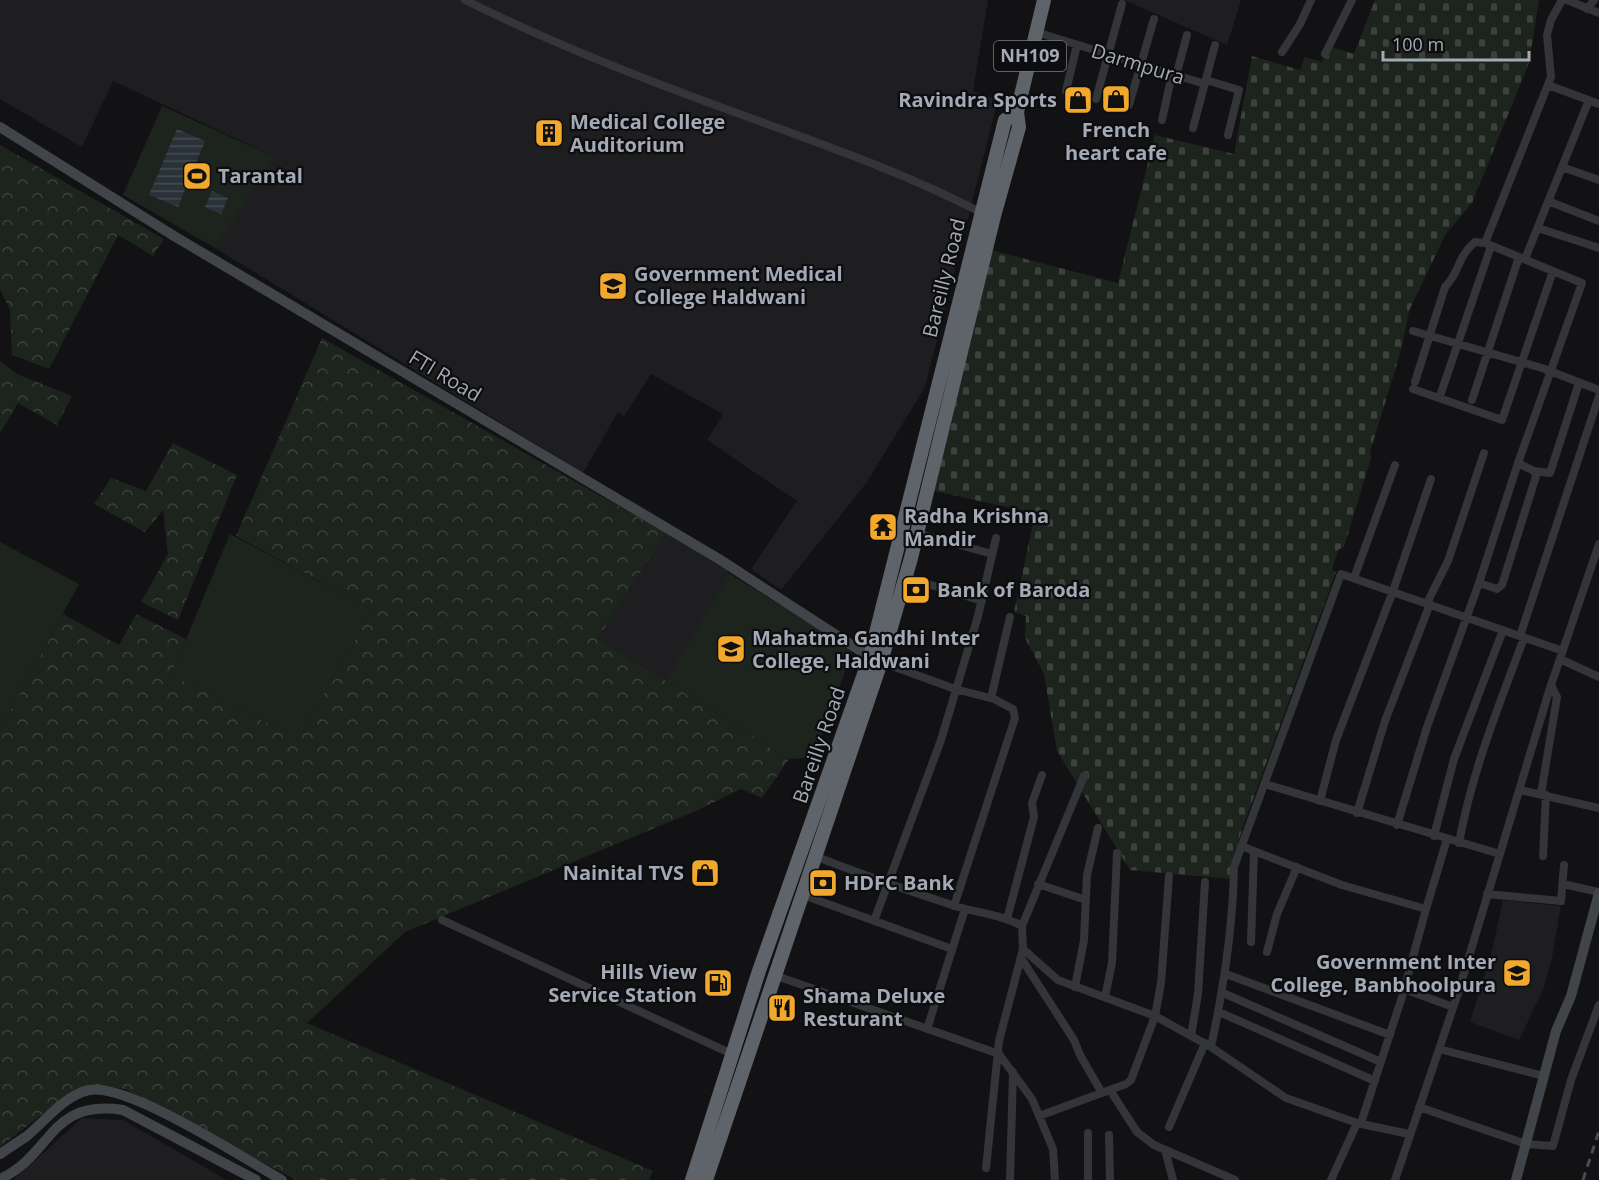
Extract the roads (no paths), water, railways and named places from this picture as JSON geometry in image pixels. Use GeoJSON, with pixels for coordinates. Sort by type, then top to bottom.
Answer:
{"type":"FeatureCollection","features":[{"type":"Feature","properties":{"kind":"highway","name":"Bareilly Road"},"geometry":{"type":"LineString","coordinates":[[692,1180],[759,971],[906,577],[987,214],[1005,120],[1017,112],[1044,0]]}},
{"type":"Feature","properties":{"kind":"highway","name":"Bareilly Road"},"geometry":{"type":"LineString","coordinates":[[706,1180],[774,975],[817,856],[876,659],[905,525],[987,214]]}},
{"type":"Feature","properties":{"kind":"highway"},"geometry":{"type":"LineString","coordinates":[[803,851],[817,856]]}},
{"type":"Feature","properties":{"kind":"highway"},"geometry":{"type":"LineString","coordinates":[[759,971],[774,975]]}},
{"type":"Feature","properties":{"kind":"main road","name":"FTI Road"},"geometry":{"type":"LineString","coordinates":[[0,127],[115,200],[719,560],[876,659]]}},
{"type":"Feature","properties":{"kind":"main road"},"geometry":{"type":"LineString","coordinates":[[1516,1180],[1556,1031],[1571,996],[1599,893]]}},
{"type":"Feature","properties":{"kind":"main road"},"geometry":{"type":"LineString","coordinates":[[0,1154],[25,1137],[67,1101],[88,1090],[111,1091],[143,1101],[282,1180]]}},
{"type":"Feature","properties":{"kind":"main road"},"geometry":{"type":"LineString","coordinates":[[0,1179],[26,1160],[68,1118],[82,1109],[102,1107],[123,1110],[256,1180]]}},
{"type":"Feature","properties":{"kind":"street"},"geometry":{"type":"LineString","coordinates":[[465,0],[514,25],[624,71],[839,150],[987,214]]}},
{"type":"Feature","properties":{"kind":"street"},"geometry":{"type":"LineString","coordinates":[[1282,52],[1300,24],[1311,0]]}},
{"type":"Feature","properties":{"kind":"street"},"geometry":{"type":"LineString","coordinates":[[1325,54],[1352,0]]}},
{"type":"Feature","properties":{"kind":"street"},"geometry":{"type":"LineString","coordinates":[[1441,393],[1488,244],[1551,77],[1547,35],[1551,20],[1562,0]]}},
{"type":"Feature","properties":{"kind":"street"},"geometry":{"type":"LineString","coordinates":[[1567,0],[1599,14]]}},
{"type":"Feature","properties":{"kind":"street"},"geometry":{"type":"LineString","coordinates":[[1587,9],[1594,0]]}},
{"type":"Feature","properties":{"kind":"street"},"geometry":{"type":"LineString","coordinates":[[1096,99],[1122,4]]}},
{"type":"Feature","properties":{"kind":"street"},"geometry":{"type":"LineString","coordinates":[[1129,105],[1154,19]]}},
{"type":"Feature","properties":{"kind":"street","name":"Darmpura"},"geometry":{"type":"LineString","coordinates":[[1036,32],[1174,75],[1239,90],[1228,135]]}},
{"type":"Feature","properties":{"kind":"street"},"geometry":{"type":"LineString","coordinates":[[1162,120],[1187,34]]}},
{"type":"Feature","properties":{"kind":"street"},"geometry":{"type":"LineString","coordinates":[[1066,91],[1077,45]]}},
{"type":"Feature","properties":{"kind":"street"},"geometry":{"type":"LineString","coordinates":[[1193,128],[1215,45]]}},
{"type":"Feature","properties":{"kind":"street"},"geometry":{"type":"LineString","coordinates":[[1548,85],[1599,104]]}},
{"type":"Feature","properties":{"kind":"street"},"geometry":{"type":"LineString","coordinates":[[1472,400],[1522,258],[1538,228],[1589,100]]}},
{"type":"Feature","properties":{"kind":"street"},"geometry":{"type":"LineString","coordinates":[[1562,167],[1599,180]]}},
{"type":"Feature","properties":{"kind":"street"},"geometry":{"type":"LineString","coordinates":[[1548,201],[1599,221]]}},
{"type":"Feature","properties":{"kind":"street"},"geometry":{"type":"LineString","coordinates":[[1538,228],[1599,249]]}},
{"type":"Feature","properties":{"kind":"street"},"geometry":{"type":"LineString","coordinates":[[1396,825],[1549,371],[1582,283],[1488,244],[1475,242],[1463,252],[1453,279],[1445,287],[1414,385],[1502,420],[1552,271]]}},
{"type":"Feature","properties":{"kind":"street"},"geometry":{"type":"LineString","coordinates":[[1413,331],[1549,371],[1599,390]]}},
{"type":"Feature","properties":{"kind":"street"},"geometry":{"type":"LineString","coordinates":[[1518,463],[1534,471],[1550,473],[1580,383]]}},
{"type":"Feature","properties":{"kind":"street"},"geometry":{"type":"LineString","coordinates":[[1459,843],[1465,809],[1486,739],[1522,637],[1599,396]]}},
{"type":"Feature","properties":{"kind":"street"},"geometry":{"type":"LineString","coordinates":[[1357,813],[1385,721],[1429,604],[1448,561],[1484,453]]}},
{"type":"Feature","properties":{"kind":"street"},"geometry":{"type":"LineString","coordinates":[[1354,578],[1395,465]]}},
{"type":"Feature","properties":{"kind":"street"},"geometry":{"type":"LineString","coordinates":[[1479,584],[1500,589],[1536,476],[1534,471]]}},
{"type":"Feature","properties":{"kind":"street"},"geometry":{"type":"LineString","coordinates":[[1320,801],[1336,740],[1393,591],[1431,479]]}},
{"type":"Feature","properties":{"kind":"street"},"geometry":{"type":"LineString","coordinates":[[917,533],[992,554]]}},
{"type":"Feature","properties":{"kind":"street"},"geometry":{"type":"LineString","coordinates":[[874,921],[941,740],[982,601],[996,538]]}},
{"type":"Feature","properties":{"kind":"street"},"geometry":{"type":"LineString","coordinates":[[1395,1180],[1453,1007],[1551,685],[1596,561],[1599,544]]}},
{"type":"Feature","properties":{"kind":"street"},"geometry":{"type":"LineString","coordinates":[[1169,1127],[1208,1045],[1219,1012],[1227,974],[1233,917],[1234,867],[1341,574],[1522,637],[1561,655],[1599,677]]}},
{"type":"Feature","properties":{"kind":"street"},"geometry":{"type":"LineString","coordinates":[[906,577],[982,601]]}},
{"type":"Feature","properties":{"kind":"street"},"geometry":{"type":"LineString","coordinates":[[991,698],[1010,617]]}},
{"type":"Feature","properties":{"kind":"street"},"geometry":{"type":"LineString","coordinates":[[1434,836],[1454,759],[1487,666],[1503,630]]}},
{"type":"Feature","properties":{"kind":"street"},"geometry":{"type":"LineString","coordinates":[[876,659],[955,688],[991,698],[1013,709],[1015,718],[954,906]]}},
{"type":"Feature","properties":{"kind":"street"},"geometry":{"type":"LineString","coordinates":[[1543,856],[1544,795],[1557,697],[1551,685]]}},
{"type":"Feature","properties":{"kind":"street"},"geometry":{"type":"LineString","coordinates":[[1007,919],[1034,818],[1032,803],[1042,776]]}},
{"type":"Feature","properties":{"kind":"street"},"geometry":{"type":"LineString","coordinates":[[986,1168],[999,1041],[1023,949],[1022,926],[1084,776]]}},
{"type":"Feature","properties":{"kind":"street"},"geometry":{"type":"LineString","coordinates":[[1264,784],[1500,854]]}},
{"type":"Feature","properties":{"kind":"street"},"geometry":{"type":"LineString","coordinates":[[1520,790],[1599,808]]}},
{"type":"Feature","properties":{"kind":"street"},"geometry":{"type":"LineString","coordinates":[[1075,987],[1083,940],[1087,875],[1098,828]]}},
{"type":"Feature","properties":{"kind":"street"},"geometry":{"type":"LineString","coordinates":[[1331,1180],[1359,1123],[1375,1081],[1447,839]]}},
{"type":"Feature","properties":{"kind":"street"},"geometry":{"type":"LineString","coordinates":[[1241,846],[1342,885],[1426,909]]}},
{"type":"Feature","properties":{"kind":"street"},"geometry":{"type":"LineString","coordinates":[[1251,942],[1254,851]]}},
{"type":"Feature","properties":{"kind":"street"},"geometry":{"type":"LineString","coordinates":[[1105,997],[1112,963],[1117,854]]}},
{"type":"Feature","properties":{"kind":"street"},"geometry":{"type":"LineString","coordinates":[[817,856],[887,884],[954,906],[1007,919],[1022,926]]}},
{"type":"Feature","properties":{"kind":"street"},"geometry":{"type":"LineString","coordinates":[[1487,894],[1559,902],[1562,900],[1564,865]]}},
{"type":"Feature","properties":{"kind":"street"},"geometry":{"type":"LineString","coordinates":[[1267,951],[1277,914],[1297,867]]}},
{"type":"Feature","properties":{"kind":"street"},"geometry":{"type":"LineString","coordinates":[[1039,1116],[1106,1092],[1131,1080],[1155,1016],[1161,983],[1169,876]]}},
{"type":"Feature","properties":{"kind":"street"},"geometry":{"type":"LineString","coordinates":[[1191,1036],[1198,994],[1205,882]]}},
{"type":"Feature","properties":{"kind":"street"},"geometry":{"type":"LineString","coordinates":[[1038,884],[1086,900]]}},
{"type":"Feature","properties":{"kind":"street"},"geometry":{"type":"LineString","coordinates":[[1563,884],[1599,893]]}},
{"type":"Feature","properties":{"kind":"street"},"geometry":{"type":"LineString","coordinates":[[803,895],[952,949]]}},
{"type":"Feature","properties":{"kind":"street"},"geometry":{"type":"LineString","coordinates":[[927,1029],[965,909]]}},
{"type":"Feature","properties":{"kind":"street"},"geometry":{"type":"LineString","coordinates":[[442,920],[732,1054]]}},
{"type":"Feature","properties":{"kind":"street"},"geometry":{"type":"LineString","coordinates":[[1023,949],[1058,980],[1155,1016],[1208,1045],[1286,1098],[1359,1123],[1409,1134]]}},
{"type":"Feature","properties":{"kind":"street"},"geometry":{"type":"LineString","coordinates":[[1021,958],[1074,1040],[1080,1055],[1137,1132],[1165,1150],[1235,1180]]}},
{"type":"Feature","properties":{"kind":"street"},"geometry":{"type":"LineString","coordinates":[[1227,974],[1390,1035]]}},
{"type":"Feature","properties":{"kind":"street"},"geometry":{"type":"LineString","coordinates":[[774,975],[999,1054],[1032,1099],[1053,1149],[1054,1180]]}},
{"type":"Feature","properties":{"kind":"street"},"geometry":{"type":"LineString","coordinates":[[1404,989],[1453,1007]]}},
{"type":"Feature","properties":{"kind":"street"},"geometry":{"type":"LineString","coordinates":[[1222,993],[1381,1062]]}},
{"type":"Feature","properties":{"kind":"street"},"geometry":{"type":"LineString","coordinates":[[1419,1107],[1526,1144],[1551,1147],[1554,1144],[1571,1080],[1599,1005]]}},
{"type":"Feature","properties":{"kind":"street"},"geometry":{"type":"LineString","coordinates":[[1219,1012],[1375,1081]]}},
{"type":"Feature","properties":{"kind":"street"},"geometry":{"type":"LineString","coordinates":[[1439,1049],[1544,1076]]}},
{"type":"Feature","properties":{"kind":"street"},"geometry":{"type":"LineString","coordinates":[[1010,1180],[1012,1072]]}},
{"type":"Feature","properties":{"kind":"street"},"geometry":{"type":"LineString","coordinates":[[1088,1133],[1088,1180]]}},
{"type":"Feature","properties":{"kind":"street"},"geometry":{"type":"LineString","coordinates":[[1109,1135],[1110,1180]]}},
{"type":"Feature","properties":{"kind":"street"},"geometry":{"type":"LineString","coordinates":[[1165,1150],[1173,1180]]}},
{"type":"Feature","properties":{"kind":"railway"},"geometry":{"type":"LineString","coordinates":[[1583,1180],[1599,1131]]}},
{"type":"Feature","properties":{"kind":"place","name":"French heart cafe"},"geometry":{"type":"Point","coordinates":[1116,99]}},
{"type":"Feature","properties":{"kind":"place","name":"Ravindra Sports"},"geometry":{"type":"Point","coordinates":[1078,100]}},
{"type":"Feature","properties":{"kind":"place","name":"Medical College Auditorium"},"geometry":{"type":"Point","coordinates":[549,133]}},
{"type":"Feature","properties":{"kind":"place","name":"Tarantal"},"geometry":{"type":"Point","coordinates":[197,176]}},
{"type":"Feature","properties":{"kind":"place","name":"Government Medical College Haldwani"},"geometry":{"type":"Point","coordinates":[613,286]}},
{"type":"Feature","properties":{"kind":"place","name":"Radha Krishna Mandir"},"geometry":{"type":"Point","coordinates":[883,527]}},
{"type":"Feature","properties":{"kind":"place","name":"Bank of Baroda"},"geometry":{"type":"Point","coordinates":[916,590]}},
{"type":"Feature","properties":{"kind":"place","name":"Mahatma Gandhi Inter College, Haldwani"},"geometry":{"type":"Point","coordinates":[731,649]}},
{"type":"Feature","properties":{"kind":"place","name":"Nainital TVS"},"geometry":{"type":"Point","coordinates":[705,873]}},
{"type":"Feature","properties":{"kind":"place","name":"HDFC Bank"},"geometry":{"type":"Point","coordinates":[823,883]}},
{"type":"Feature","properties":{"kind":"place","name":"Government Inter College, Banbhoolpura"},"geometry":{"type":"Point","coordinates":[1517,973]}},
{"type":"Feature","properties":{"kind":"place","name":"Hills View Service Station"},"geometry":{"type":"Point","coordinates":[718,983]}},
{"type":"Feature","properties":{"kind":"place","name":"Shama Deluxe Resturant"},"geometry":{"type":"Point","coordinates":[782,1008]}}]}
